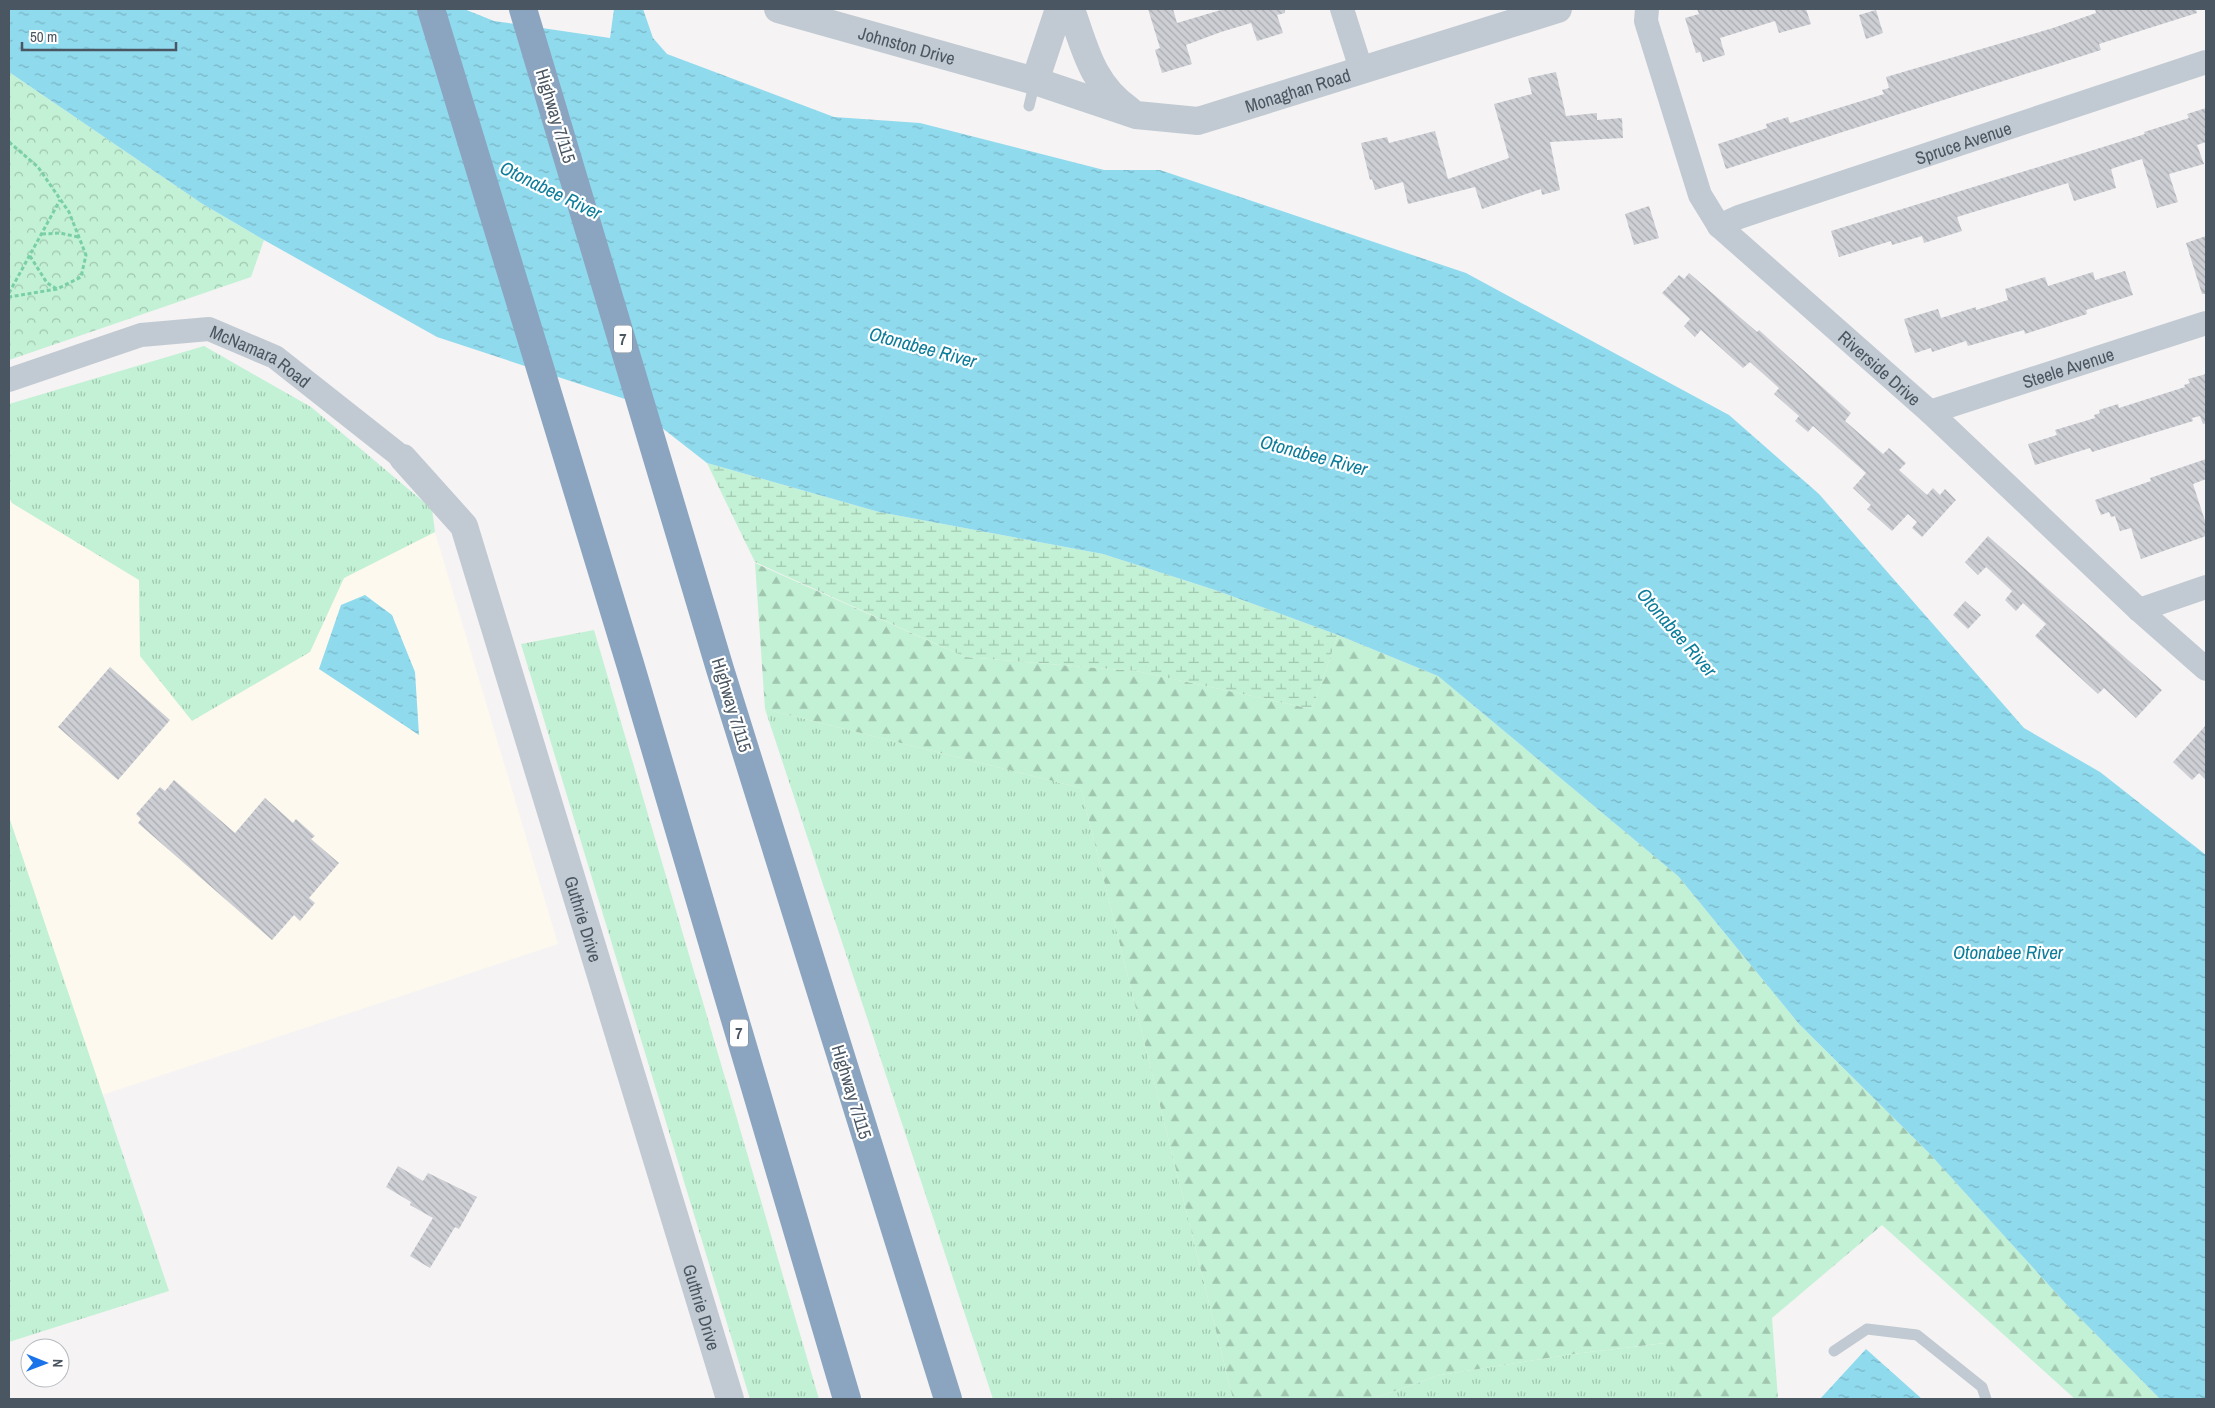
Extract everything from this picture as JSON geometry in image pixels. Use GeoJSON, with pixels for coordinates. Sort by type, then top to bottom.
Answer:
{"type":"FeatureCollection","features":[{"type":"Feature","properties":{"kind":"highway","name":"7"},"geometry":{"type":"LineString","coordinates":[[431,9],[631,667],[847,1399]]}},
{"type":"Feature","properties":{"kind":"highway","name":"Highway 7/115"},"geometry":{"type":"LineString","coordinates":[[524,9],[720,669],[948,1399]]}},
{"type":"Feature","properties":{"kind":"street","name":"Johnston Drive"},"geometry":{"type":"LineString","coordinates":[[778,9],[1032,94]]}},
{"type":"Feature","properties":{"kind":"street"},"geometry":{"type":"LineString","coordinates":[[1032,94],[1059,9]]}},
{"type":"Feature","properties":{"kind":"street"},"geometry":{"type":"LineString","coordinates":[[1072,9],[1095,74],[1114,100],[1136,115]]}},
{"type":"Feature","properties":{"kind":"street"},"geometry":{"type":"LineString","coordinates":[[1342,9],[1361,69]]}},
{"type":"Feature","properties":{"kind":"street","name":"Monaghan Road"},"geometry":{"type":"LineString","coordinates":[[1032,94],[1136,115],[1198,122],[1361,69],[1558,9]]}},
{"type":"Feature","properties":{"kind":"street","name":"Riverside Drive"},"geometry":{"type":"LineString","coordinates":[[1647,9],[1646,21],[1700,195],[1719,226],[1930,412],[2139,610],[2206,669]]}},
{"type":"Feature","properties":{"kind":"street","name":"Spruce Avenue"},"geometry":{"type":"LineString","coordinates":[[1719,226],[1739,217],[2206,62]]}},
{"type":"Feature","properties":{"kind":"street","name":"Steele Avenue"},"geometry":{"type":"LineString","coordinates":[[1930,412],[2206,323]]}},
{"type":"Feature","properties":{"kind":"street","name":"McNamara Road"},"geometry":{"type":"LineString","coordinates":[[9,380],[141,334],[209,329],[276,357],[402,458]]}},
{"type":"Feature","properties":{"kind":"street","name":"Guthrie Drive"},"geometry":{"type":"LineString","coordinates":[[402,458],[464,526],[730,1399]]}},
{"type":"Feature","properties":{"kind":"street"},"geometry":{"type":"LineString","coordinates":[[2139,610],[2206,587]]}},
{"type":"Feature","properties":{"kind":"lane"},"geometry":{"type":"LineString","coordinates":[[1834,1351],[1867,1329],[1917,1335],[1982,1387],[1986,1399]]}},
{"type":"Feature","properties":{"kind":"path"},"geometry":{"type":"LineString","coordinates":[[9,142],[38,166],[69,212],[86,255],[81,277],[57,289],[9,297]]}},
{"type":"Feature","properties":{"kind":"path"},"geometry":{"type":"LineString","coordinates":[[9,293],[60,200]]}},
{"type":"Feature","properties":{"kind":"path"},"geometry":{"type":"LineString","coordinates":[[42,234],[60,233],[78,237]]}},
{"type":"Feature","properties":{"kind":"path"},"geometry":{"type":"LineString","coordinates":[[30,255],[47,283],[57,289]]}},
{"type":"Feature","properties":{"kind":"shaded area"},"geometry":{"type":"Polygon","coordinates":[[[9,498],[12,503],[139,580],[140,656],[310,652],[344,578],[435,532],[558,944],[102,1095],[9,817],[9,498]]]}},
{"type":"Feature","properties":{"kind":"green space"},"geometry":{"type":"Polygon","coordinates":[[[9,72],[201,203],[264,240],[251,277],[9,360],[9,72]]]}},
{"type":"Feature","properties":{"kind":"green space"},"geometry":{"type":"Polygon","coordinates":[[[204,346],[311,407],[432,509],[435,532],[344,578],[310,652],[192,721],[140,656],[139,580],[12,503],[9,498],[9,404],[204,346]]]}},
{"type":"Feature","properties":{"kind":"green space"},"geometry":{"type":"Polygon","coordinates":[[[707,463],[879,512],[1103,554],[1215,590],[1338,635],[1312,709],[1136,671],[965,657],[755,562],[707,463]]]}},
{"type":"Feature","properties":{"kind":"green space"},"geometry":{"type":"Polygon","coordinates":[[[755,563],[965,657],[1136,671],[1312,709],[1338,635],[1438,676],[1678,876],[1799,1024],[1928,1152],[2066,1304],[2160,1399],[2075,1399],[1882,1225],[1772,1318],[1778,1399],[1680,1399],[1665,1343],[1573,1354],[1440,1375],[1372,1399],[1233,1399],[1081,788],[765,709],[755,563]]]}},
{"type":"Feature","properties":{"kind":"green space"},"geometry":{"type":"Polygon","coordinates":[[[594,630],[819,1399],[750,1399],[521,644],[594,630]]]}},
{"type":"Feature","properties":{"kind":"green space"},"geometry":{"type":"Polygon","coordinates":[[[765,709],[1081,788],[1233,1399],[993,1399],[765,709]]]}},
{"type":"Feature","properties":{"kind":"green space"},"geometry":{"type":"Polygon","coordinates":[[[9,817],[169,1291],[9,1342],[9,817]]]}},
{"type":"Feature","properties":{"kind":"green space"},"geometry":{"type":"Polygon","coordinates":[[[1666,1343],[1680,1399],[1372,1399],[1440,1375],[1573,1354],[1666,1343]]]}},
{"type":"Feature","properties":{"kind":"water","name":"Otonabee River"},"geometry":{"type":"Polygon","coordinates":[[[9,9],[464,9],[494,21],[610,38],[614,9],[643,9],[653,38],[667,54],[834,117],[920,123],[1104,170],[1160,170],[1466,273],[1729,415],[1819,494],[2024,728],[2100,772],[2206,855],[2206,1399],[2160,1399],[2066,1304],[1928,1152],[1799,1024],[1678,876],[1438,676],[1338,635],[1215,590],[1103,554],[879,512],[707,463],[625,399],[437,337],[201,203],[9,72],[9,9]]]}},
{"type":"Feature","properties":{"kind":"water"},"geometry":{"type":"Polygon","coordinates":[[[365,595],[392,615],[415,672],[419,735],[319,669],[341,605],[365,595]]]}},
{"type":"Feature","properties":{"kind":"water"},"geometry":{"type":"Polygon","coordinates":[[[1866,1349],[1922,1399],[1820,1399],[1866,1349]]]}},
{"type":"Feature","properties":{"kind":"building"},"geometry":{"type":"Polygon","coordinates":[[[1148,9],[1173,9],[1177,23],[1224,9],[1285,9],[1285,13],[1277,15],[1283,33],[1257,41],[1251,23],[1221,32],[1186,45],[1192,64],[1162,73],[1155,50],[1160,48],[1148,9]]]}},
{"type":"Feature","properties":{"kind":"building"},"geometry":{"type":"Polygon","coordinates":[[[1697,9],[1806,9],[1811,24],[1779,33],[1775,21],[1720,38],[1725,55],[1703,62],[1700,52],[1696,53],[1685,18],[1699,14],[1697,9]]]}},
{"type":"Feature","properties":{"kind":"building"},"geometry":{"type":"Polygon","coordinates":[[[2095,9],[2196,9],[2197,13],[2099,44],[2101,50],[1726,169],[1718,144],[1767,128],[1766,124],[1788,117],[1790,123],[1884,94],[1882,90],[1889,88],[1886,77],[2053,28],[2096,13],[2095,9]]]}},
{"type":"Feature","properties":{"kind":"building"},"geometry":{"type":"Polygon","coordinates":[[[1876,10],[1883,33],[1866,39],[1859,15],[1876,10]]]}},
{"type":"Feature","properties":{"kind":"building"},"geometry":{"type":"Polygon","coordinates":[[[1556,72],[1566,116],[1597,113],[1597,120],[1622,118],[1623,138],[1550,142],[1560,190],[1542,195],[1541,189],[1482,209],[1475,187],[1408,204],[1403,182],[1375,190],[1372,179],[1370,180],[1361,143],[1387,137],[1389,143],[1435,131],[1448,179],[1509,158],[1494,104],[1532,94],[1528,78],[1556,72]]]}},
{"type":"Feature","properties":{"kind":"building"},"geometry":{"type":"Polygon","coordinates":[[[2206,108],[2206,142],[2197,145],[2204,164],[2169,174],[2178,202],[2157,208],[2142,159],[2111,169],[2116,188],[2074,201],[2068,183],[1957,217],[1962,231],[1924,243],[1922,236],[1892,245],[1891,241],[1839,257],[1831,231],[2145,134],[2144,132],[2189,118],[2187,114],[2206,108]]]}},
{"type":"Feature","properties":{"kind":"building"},"geometry":{"type":"Polygon","coordinates":[[[1649,206],[1659,238],[1634,245],[1625,214],[1649,206]]]}},
{"type":"Feature","properties":{"kind":"building"},"geometry":{"type":"Polygon","coordinates":[[[2206,236],[2206,294],[2202,294],[2186,243],[2206,236]]]}},
{"type":"Feature","properties":{"kind":"building"},"geometry":{"type":"Polygon","coordinates":[[[2125,271],[2133,295],[2086,310],[2087,314],[2025,334],[2024,330],[1968,346],[1966,341],[1932,352],[1931,348],[1915,353],[1904,319],[1938,309],[1941,318],[1976,307],[1976,310],[2008,300],[2005,289],[2045,277],[2048,286],[2093,272],[2095,280],[2125,271]]]}},
{"type":"Feature","properties":{"kind":"building"},"geometry":{"type":"Polygon","coordinates":[[[1689,273],[1757,332],[1759,330],[1851,413],[1845,421],[1883,454],[1889,448],[1906,463],[1899,470],[1927,495],[1933,488],[1940,495],[1945,489],[1956,500],[1922,537],[1912,528],[1917,522],[1908,514],[1892,531],[1867,509],[1871,505],[1853,488],[1866,473],[1813,426],[1808,432],[1795,421],[1799,416],[1774,394],[1779,388],[1750,362],[1743,368],[1701,330],[1695,337],[1684,326],[1690,319],[1662,293],[1679,275],[1684,279],[1689,273]]]}},
{"type":"Feature","properties":{"kind":"building"},"geometry":{"type":"Polygon","coordinates":[[[2206,374],[2206,423],[2203,424],[2200,416],[2192,418],[2193,421],[2092,452],[2090,448],[2035,465],[2028,444],[2057,435],[2055,430],[2095,418],[2094,415],[2100,413],[2099,410],[2118,404],[2119,408],[2185,387],[2184,385],[2190,383],[2188,379],[2206,374]]]}},
{"type":"Feature","properties":{"kind":"building"},"geometry":{"type":"Polygon","coordinates":[[[2206,459],[2206,479],[2193,484],[2206,524],[2206,536],[2141,559],[2131,528],[2120,531],[2115,516],[2111,517],[2109,512],[2101,515],[2095,500],[2151,481],[2150,478],[2206,459]]]}},
{"type":"Feature","properties":{"kind":"building"},"geometry":{"type":"Polygon","coordinates":[[[1988,536],[2162,690],[2136,718],[2104,688],[2098,694],[2035,636],[2046,624],[2023,603],[2016,611],[2005,600],[2012,591],[1986,567],[1978,575],[1965,562],[1988,536]]]}},
{"type":"Feature","properties":{"kind":"building"},"geometry":{"type":"Polygon","coordinates":[[[1965,601],[1981,615],[1968,629],[1953,615],[1965,601]]]}},
{"type":"Feature","properties":{"kind":"building"},"geometry":{"type":"Polygon","coordinates":[[[110,667],[170,720],[118,780],[58,727],[110,667]]]}},
{"type":"Feature","properties":{"kind":"building"},"geometry":{"type":"Polygon","coordinates":[[[2206,725],[2206,780],[2199,773],[2192,780],[2173,762],[2206,725]]]}},
{"type":"Feature","properties":{"kind":"building"},"geometry":{"type":"Polygon","coordinates":[[[174,780],[235,833],[265,798],[293,823],[296,819],[315,836],[311,839],[339,863],[309,898],[315,903],[300,921],[294,915],[272,940],[138,823],[141,819],[136,814],[160,787],[165,791],[174,780]]]}},
{"type":"Feature","properties":{"kind":"building"},"geometry":{"type":"Polygon","coordinates":[[[398,1166],[423,1181],[428,1173],[477,1197],[459,1229],[455,1227],[430,1268],[410,1256],[433,1218],[410,1205],[411,1202],[386,1187],[398,1166]]]}}]}
